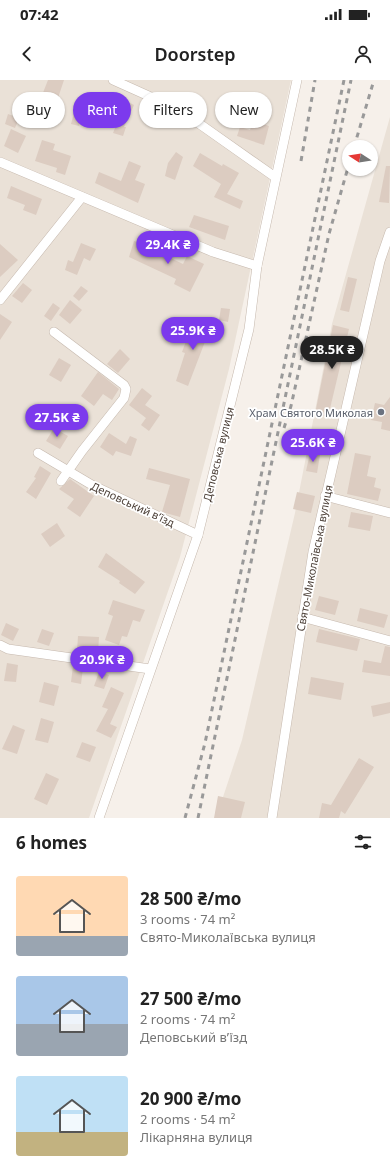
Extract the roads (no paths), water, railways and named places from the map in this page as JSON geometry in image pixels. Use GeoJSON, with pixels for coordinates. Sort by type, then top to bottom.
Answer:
{"type":"FeatureCollection","features":[{"type":"Feature","properties":{"kind":"street"},"geometry":{"type":"LineString","coordinates":[[113,80],[171,106],[194,120],[275,177]]}},
{"type":"Feature","properties":{"kind":"street","name":"Деповська вулиця"},"geometry":{"type":"LineString","coordinates":[[99,818],[198,535],[249,329],[257,266],[297,80]]}},
{"type":"Feature","properties":{"kind":"street"},"geometry":{"type":"LineString","coordinates":[[0,162],[214,252],[257,266]]}},
{"type":"Feature","properties":{"kind":"street"},"geometry":{"type":"LineString","coordinates":[[0,300],[82,197]]}},
{"type":"Feature","properties":{"kind":"street","name":"Свято-Миколаївська вулиця"},"geometry":{"type":"LineString","coordinates":[[272,818],[302,616],[324,496],[380,260],[390,232]]}},
{"type":"Feature","properties":{"kind":"street"},"geometry":{"type":"LineString","coordinates":[[54,332],[125,386],[126,389],[124,398],[61,481]]}},
{"type":"Feature","properties":{"kind":"street","name":"Деповський в’їзд"},"geometry":{"type":"LineString","coordinates":[[38,453],[92,485],[198,535]]}},
{"type":"Feature","properties":{"kind":"street"},"geometry":{"type":"LineString","coordinates":[[324,496],[390,513]]}},
{"type":"Feature","properties":{"kind":"street"},"geometry":{"type":"LineString","coordinates":[[302,616],[390,641]]}},
{"type":"Feature","properties":{"kind":"street"},"geometry":{"type":"LineString","coordinates":[[0,645],[8,649],[150,669]]}},
{"type":"Feature","properties":{"kind":"railway"},"geometry":{"type":"LineString","coordinates":[[301,161],[315,80]]}},
{"type":"Feature","properties":{"kind":"railway"},"geometry":{"type":"LineString","coordinates":[[185,818],[205,743],[344,80]]}},
{"type":"Feature","properties":{"kind":"railway"},"geometry":{"type":"LineString","coordinates":[[198,818],[351,80]]}},
{"type":"Feature","properties":{"kind":"railway"},"geometry":{"type":"LineString","coordinates":[[356,140],[374,80]]}},
{"type":"Feature","properties":{"kind":"railway"},"geometry":{"type":"LineString","coordinates":[[284,428],[291,406],[329,234],[346,176]]}},
{"type":"Feature","properties":{"kind":"place","name":"Храм Святого Миколая"},"geometry":{"type":"Point","coordinates":[381,412]}}]}
